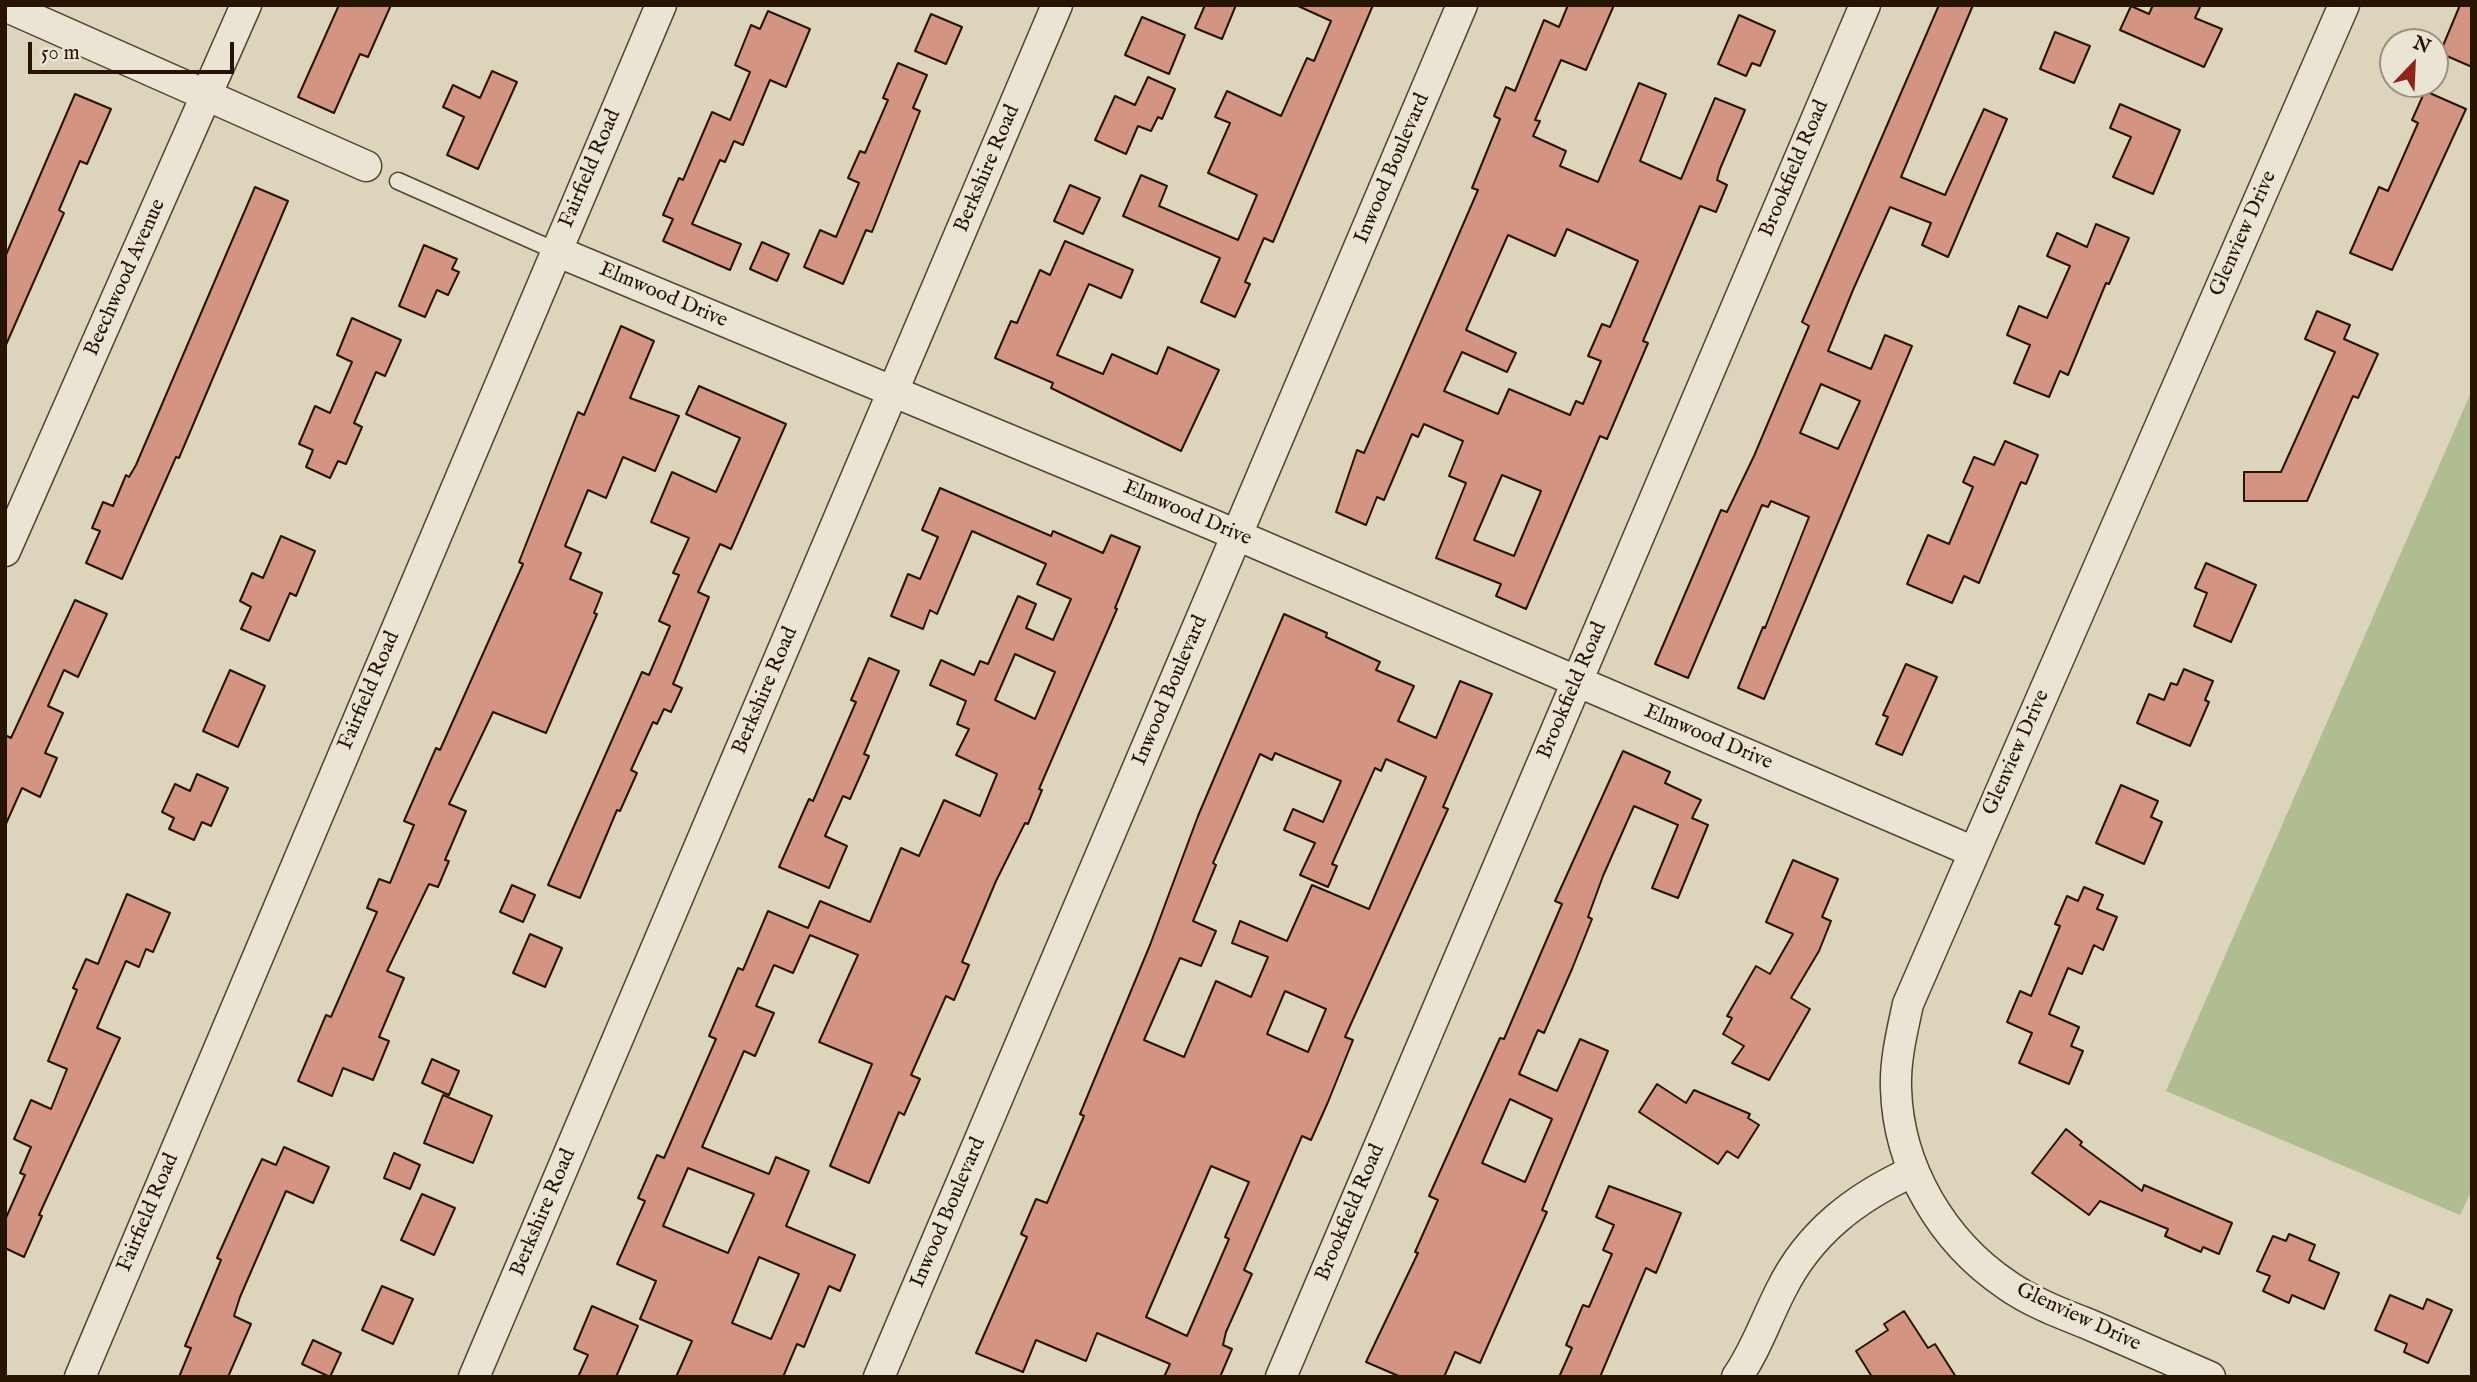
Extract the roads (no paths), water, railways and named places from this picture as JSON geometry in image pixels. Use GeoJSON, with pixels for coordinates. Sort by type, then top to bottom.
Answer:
{"type":"FeatureCollection","features":[{"type":"Feature","properties":{"kind":"street","name":"Beechwood Avenue"},"geometry":{"type":"LineString","coordinates":[[5,551],[246,5]]}},
{"type":"Feature","properties":{"kind":"street","name":"Fairfield Road"},"geometry":{"type":"LineString","coordinates":[[80,1377],[660,5]]}},
{"type":"Feature","properties":{"kind":"street","name":"Berkshire Road"},"geometry":{"type":"LineString","coordinates":[[474,1377],[1057,5]]}},
{"type":"Feature","properties":{"kind":"street","name":"Inwood Boulevard"},"geometry":{"type":"LineString","coordinates":[[879,1377],[1462,5]]}},
{"type":"Feature","properties":{"kind":"street","name":"Brookfield Road"},"geometry":{"type":"LineString","coordinates":[[1281,1377],[1865,5]]}},
{"type":"Feature","properties":{"kind":"street","name":"Glenview Drive"},"geometry":{"type":"LineString","coordinates":[[2210,1377],[2044,1305],[2007,1285],[1973,1259],[1945,1227],[1914,1171],[1901,1131],[1896,1088],[1899,1046],[1908,1004],[2344,5]]}},
{"type":"Feature","properties":{"kind":"street"},"geometry":{"type":"LineString","coordinates":[[5,6],[366,166]]}},
{"type":"Feature","properties":{"kind":"street","name":"Elmwood Drive"},"geometry":{"type":"LineString","coordinates":[[556,251],[1238,536],[1974,852]]}},
{"type":"Feature","properties":{"kind":"street"},"geometry":{"type":"LineString","coordinates":[[1737,1377],[1752,1353],[1782,1287],[1812,1243],[1858,1200],[1914,1171]]}},
{"type":"Feature","properties":{"kind":"lane","name":"Elmwood Drive"},"geometry":{"type":"LineString","coordinates":[[398,181],[556,251]]}}]}
